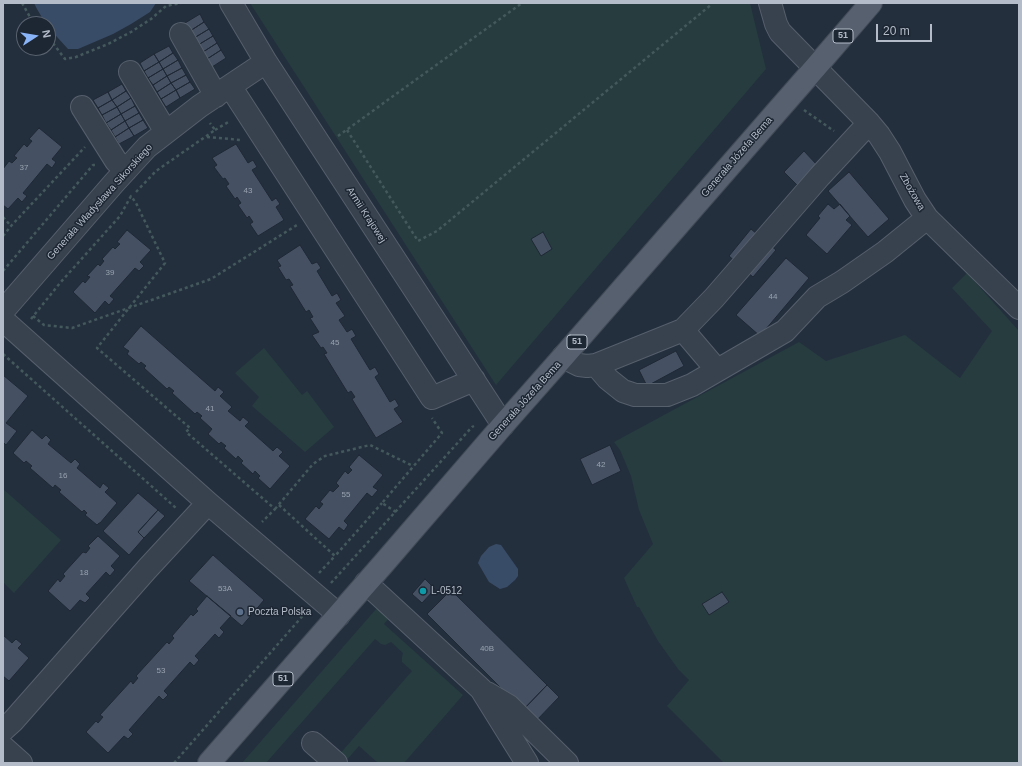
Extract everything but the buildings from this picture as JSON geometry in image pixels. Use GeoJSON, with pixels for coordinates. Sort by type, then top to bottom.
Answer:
{"type":"FeatureCollection","features":[{"type":"Feature","properties":{"kind":"main road","name":"Generała Józefa Bema"},"geometry":{"type":"LineString","coordinates":[[209,763],[503,425],[564,358],[871,3]]}},
{"type":"Feature","properties":{"kind":"street","name":"Armii Krajowej"},"geometry":{"type":"LineString","coordinates":[[231,3],[266,62],[503,425]]}},
{"type":"Feature","properties":{"kind":"street","name":"Zbożowa"},"geometry":{"type":"LineString","coordinates":[[770,3],[780,32],[879,135],[890,152],[915,200],[927,218],[1019,308]]}},
{"type":"Feature","properties":{"kind":"street"},"geometry":{"type":"LineString","coordinates":[[181,34],[223,91],[432,398],[474,380]]}},
{"type":"Feature","properties":{"kind":"street","name":"Generała Władysława Sikorskiego"},"geometry":{"type":"LineString","coordinates":[[3,311],[147,146],[200,106],[266,62]]}},
{"type":"Feature","properties":{"kind":"street"},"geometry":{"type":"LineString","coordinates":[[130,72],[166,132]]}},
{"type":"Feature","properties":{"kind":"street"},"geometry":{"type":"LineString","coordinates":[[82,107],[116,161],[126,170]]}},
{"type":"Feature","properties":{"kind":"street"},"geometry":{"type":"LineString","coordinates":[[564,358],[579,365],[596,365],[683,330],[714,298],[820,176],[869,123]]}},
{"type":"Feature","properties":{"kind":"street"},"geometry":{"type":"LineString","coordinates":[[596,365],[608,379],[623,391],[635,395],[667,395],[692,385],[785,331],[817,297],[842,282],[879,256],[927,218]]}},
{"type":"Feature","properties":{"kind":"street"},"geometry":{"type":"LineString","coordinates":[[11,327],[201,510],[339,615]]}},
{"type":"Feature","properties":{"kind":"street"},"geometry":{"type":"LineString","coordinates":[[683,330],[717,370]]}},
{"type":"Feature","properties":{"kind":"street"},"geometry":{"type":"LineString","coordinates":[[3,730],[201,510]]}},
{"type":"Feature","properties":{"kind":"street"},"geometry":{"type":"LineString","coordinates":[[366,583],[480,689],[509,706],[566,763]]}},
{"type":"Feature","properties":{"kind":"street"},"geometry":{"type":"LineString","coordinates":[[480,689],[527,763]]}},
{"type":"Feature","properties":{"kind":"street"},"geometry":{"type":"LineString","coordinates":[[313,743],[336,763]]}},
{"type":"Feature","properties":{"kind":"street"},"geometry":{"type":"LineString","coordinates":[[3,747],[21,763]]}},
{"type":"Feature","properties":{"kind":"path"},"geometry":{"type":"LineString","coordinates":[[22,3],[29,16]]}},
{"type":"Feature","properties":{"kind":"path"},"geometry":{"type":"LineString","coordinates":[[56,47],[65,59],[76,57],[108,44],[130,32],[151,19],[166,6],[181,3]]}},
{"type":"Feature","properties":{"kind":"path"},"geometry":{"type":"LineString","coordinates":[[322,148],[522,3]]}},
{"type":"Feature","properties":{"kind":"path"},"geometry":{"type":"LineString","coordinates":[[347,130],[418,241],[437,231],[712,4]]}},
{"type":"Feature","properties":{"kind":"path"},"geometry":{"type":"LineString","coordinates":[[3,236],[98,133]]}},
{"type":"Feature","properties":{"kind":"path"},"geometry":{"type":"LineString","coordinates":[[206,137],[242,140]]}},
{"type":"Feature","properties":{"kind":"path"},"geometry":{"type":"LineString","coordinates":[[3,271],[93,165]]}},
{"type":"Feature","properties":{"kind":"path"},"geometry":{"type":"LineString","coordinates":[[11,327],[33,316],[60,283],[120,216],[131,196],[136,203],[165,263],[97,348],[190,428],[186,432],[275,509]]}},
{"type":"Feature","properties":{"kind":"path"},"geometry":{"type":"LineString","coordinates":[[3,217],[11,226]]}},
{"type":"Feature","properties":{"kind":"path"},"geometry":{"type":"LineString","coordinates":[[33,316],[44,325],[72,328],[130,308],[211,279],[299,224]]}},
{"type":"Feature","properties":{"kind":"path"},"geometry":{"type":"LineString","coordinates":[[3,354],[177,508],[201,510]]}},
{"type":"Feature","properties":{"kind":"path"},"geometry":{"type":"LineString","coordinates":[[257,518],[261,523],[275,509],[313,464],[325,456],[370,445],[413,466]]}},
{"type":"Feature","properties":{"kind":"path"},"geometry":{"type":"LineString","coordinates":[[278,505],[335,556],[382,503]]}},
{"type":"Feature","properties":{"kind":"green space"},"geometry":{"type":"Polygon","coordinates":[[[250,3],[750,3],[766,69],[496,385],[250,3]]]}},
{"type":"Feature","properties":{"kind":"green space"},"geometry":{"type":"Polygon","coordinates":[[[967,273],[1019,331],[1019,763],[724,763],[667,706],[689,680],[678,669],[658,641],[639,607],[637,607],[624,578],[653,544],[639,510],[631,476],[620,450],[614,442],[799,342],[826,361],[905,335],[960,378],[992,331],[952,288],[967,273]]]}},
{"type":"Feature","properties":{"kind":"green space"},"geometry":{"type":"Polygon","coordinates":[[[264,348],[302,395],[307,391],[334,427],[305,452],[252,406],[259,397],[235,373],[264,348]]]}},
{"type":"Feature","properties":{"kind":"green space"},"geometry":{"type":"Polygon","coordinates":[[[3,489],[61,540],[14,593],[3,582],[3,489]]]}},
{"type":"Feature","properties":{"kind":"green space"},"geometry":{"type":"Polygon","coordinates":[[[377,608],[390,617],[384,624],[463,695],[404,763],[378,763],[359,746],[345,762],[338,756],[412,671],[402,662],[403,653],[391,642],[385,645],[381,644],[375,639],[266,763],[242,763],[377,608]]]}},
{"type":"Feature","properties":{"kind":"water"},"geometry":{"type":"Polygon","coordinates":[[[34,3],[156,3],[150,12],[131,24],[113,34],[78,49],[68,49],[56,36],[56,16],[41,16],[34,3]]]}},
{"type":"Feature","properties":{"kind":"water"},"geometry":{"type":"Polygon","coordinates":[[[496,544],[501,545],[518,569],[518,576],[515,580],[507,587],[500,589],[489,582],[478,563],[481,556],[489,547],[496,544]]]}},
{"type":"Feature","properties":{"kind":"place","name":"L-0512"},"geometry":{"type":"Point","coordinates":[423,591]}},
{"type":"Feature","properties":{"kind":"place","name":"Poczta Polska"},"geometry":{"type":"Point","coordinates":[240,612]}}]}
